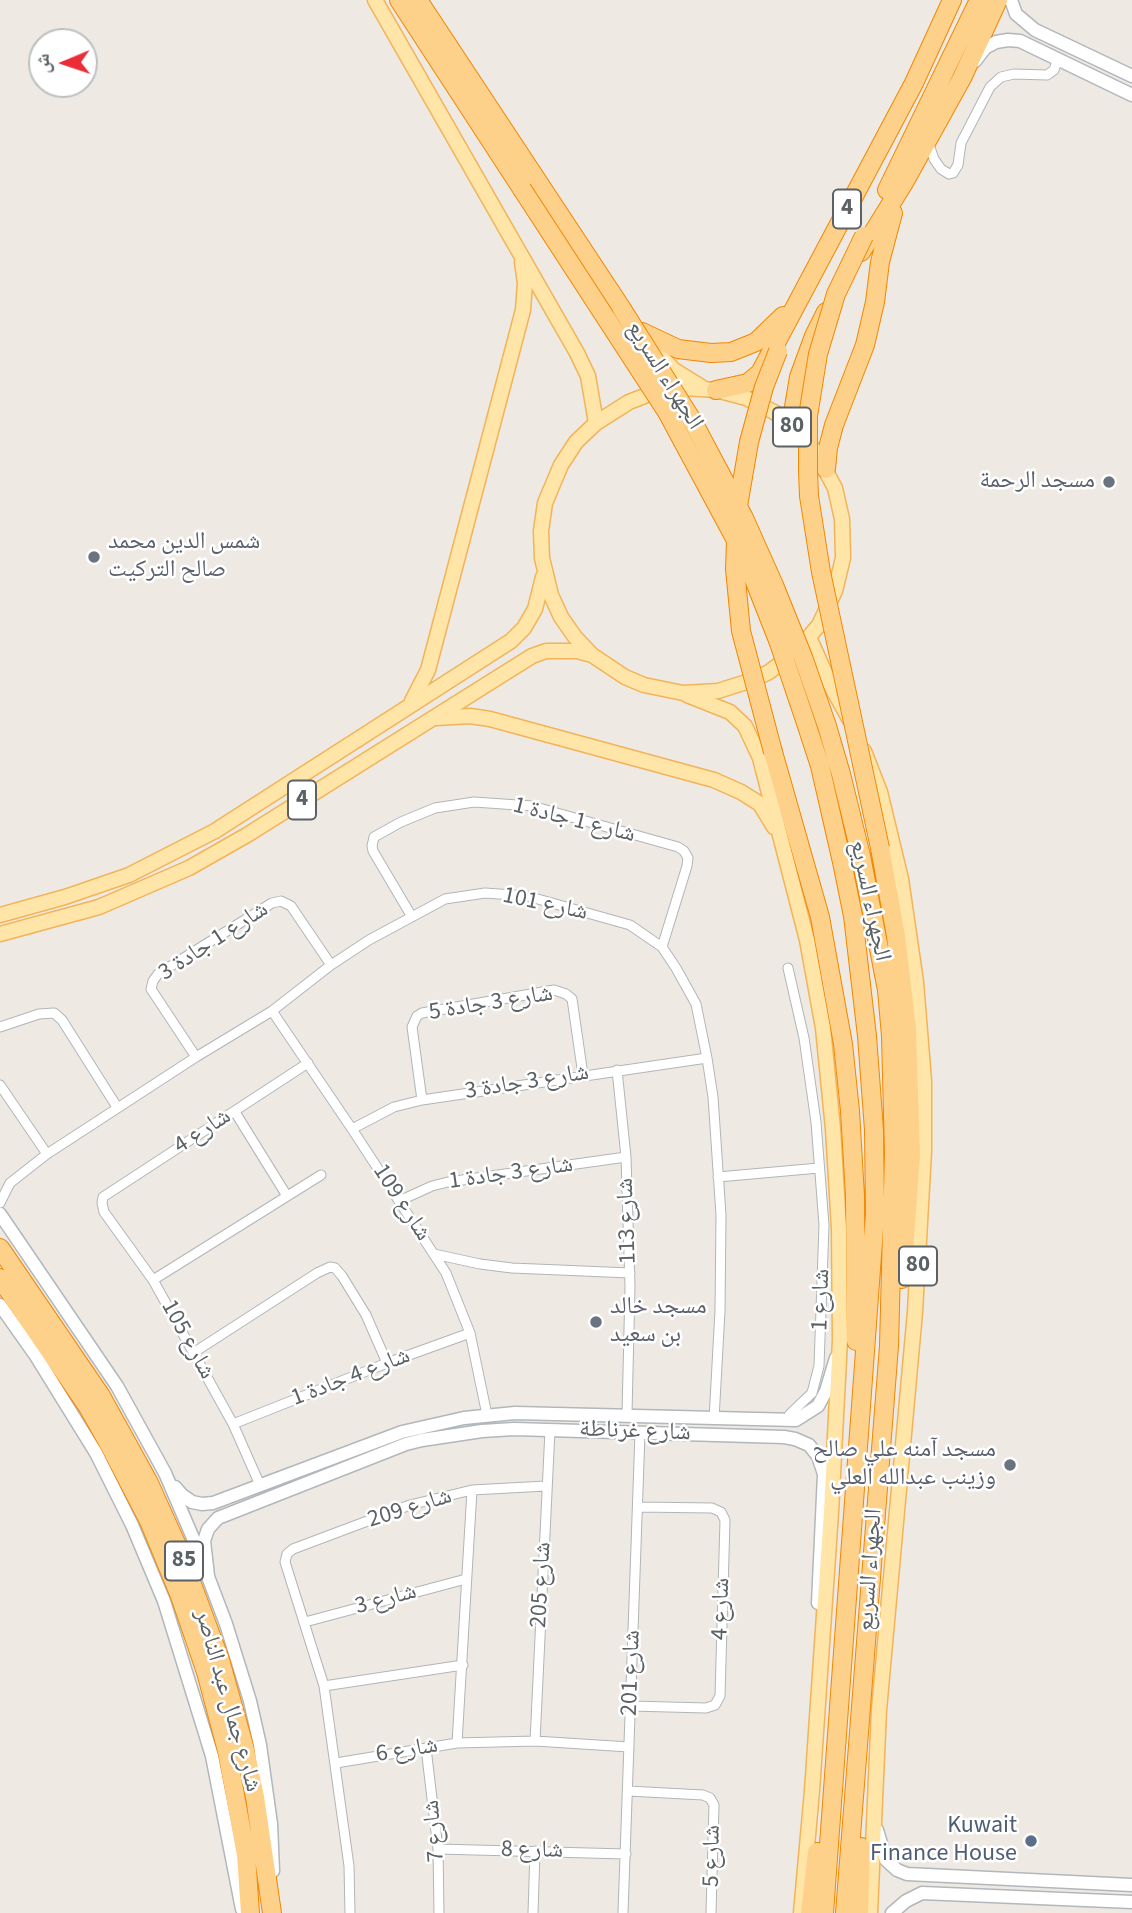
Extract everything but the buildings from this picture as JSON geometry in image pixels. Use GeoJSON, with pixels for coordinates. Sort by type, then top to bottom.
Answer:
{"type":"FeatureCollection","features":[{"type":"Feature","properties":{"kind":"highway","name":"الجهراء السريع"},"geometry":{"type":"LineString","coordinates":[[399,0],[644,374],[691,454],[746,559],[793,682],[820,766],[842,862],[853,916],[862,992],[872,1088],[876,1163],[873,1260],[824,1913]]}},
{"type":"Feature","properties":{"kind":"highway","name":"الجهراء السريع"},"geometry":{"type":"LineString","coordinates":[[418,0],[659,365],[729,487],[779,597],[815,690],[841,774],[861,856],[887,989],[891,1036],[893,1194],[887,1368],[845,1913]]}},
{"type":"Feature","properties":{"kind":"highway","name":"4"},"geometry":{"type":"LineString","coordinates":[[710,389],[737,387],[753,380],[775,351],[797,300],[908,95],[952,0]]}},
{"type":"Feature","properties":{"kind":"highway"},"geometry":{"type":"LineString","coordinates":[[848,1576],[857,1290],[850,1111],[833,981],[820,917],[741,631],[735,557],[739,494],[749,442],[775,351],[920,86],[961,0]]}},
{"type":"Feature","properties":{"kind":"highway"},"geometry":{"type":"LineString","coordinates":[[887,1368],[898,1323],[908,1216],[911,1155],[907,1028],[896,936],[880,848],[821,572],[809,496],[808,416],[818,354],[836,293],[979,0]]}},
{"type":"Feature","properties":{"kind":"highway","name":"4"},"geometry":{"type":"LineString","coordinates":[[791,425],[802,367],[823,316],[928,140],[962,78],[998,0]]}},
{"type":"Feature","properties":{"kind":"highway"},"geometry":{"type":"LineString","coordinates":[[826,469],[834,425],[865,345],[887,229],[905,181]]}},
{"type":"Feature","properties":{"kind":"highway"},"geometry":{"type":"LineString","coordinates":[[642,331],[678,349],[711,354],[731,352],[757,342],[797,300]]}},
{"type":"Feature","properties":{"kind":"highway"},"geometry":{"type":"LineString","coordinates":[[775,351],[773,364],[783,372],[797,371],[802,367]]}},
{"type":"Feature","properties":{"kind":"highway","name":"شارع جمال عبد الناصر"},"geometry":{"type":"LineString","coordinates":[[0,1248],[101,1396],[148,1480],[180,1552],[220,1660],[244,1746],[274,1913]]}},
{"type":"Feature","properties":{"kind":"highway","name":"شارع جمال عبد الناصر"},"geometry":{"type":"LineString","coordinates":[[0,1278],[102,1432],[149,1521],[180,1596],[206,1672],[227,1751],[246,1855],[250,1913]]}},
{"type":"Feature","properties":{"kind":"highway"},"geometry":{"type":"LineString","coordinates":[[810,1913],[821,1821],[836,1746]]}},
{"type":"Feature","properties":{"kind":"highway"},"geometry":{"type":"LineString","coordinates":[[855,1784],[861,1817],[859,1913]]}},
{"type":"Feature","properties":{"kind":"main road"},"geometry":{"type":"LineString","coordinates":[[375,0],[588,376],[596,423]]}},
{"type":"Feature","properties":{"kind":"main road","name":"الجهراء السريع"},"geometry":{"type":"LineString","coordinates":[[426,0],[642,331],[665,362],[710,389]]}},
{"type":"Feature","properties":{"kind":"main road"},"geometry":{"type":"LineString","coordinates":[[408,707],[428,670],[523,310],[524,283],[520,254]]}},
{"type":"Feature","properties":{"kind":"main road","name":"80"},"geometry":{"type":"LineString","coordinates":[[710,389],[760,404],[791,425],[815,451],[826,469],[841,509],[844,532],[843,558],[835,591],[826,612],[809,637],[784,662],[753,680],[719,691],[683,693],[663,690],[625,677],[592,655],[561,617],[544,572],[541,530],[549,490],[568,453],[596,423],[629,402],[666,390],[710,389]]}},
{"type":"Feature","properties":{"kind":"main road","name":"4"},"geometry":{"type":"LineString","coordinates":[[0,915],[129,875],[215,831],[511,641],[524,628],[535,609],[544,572]]}},
{"type":"Feature","properties":{"kind":"main road","name":"الجهراء السريع"},"geometry":{"type":"LineString","coordinates":[[809,637],[871,766],[884,805],[905,904],[922,1040],[924,1151],[920,1227],[908,1398],[874,1783],[870,1913]]}},
{"type":"Feature","properties":{"kind":"main road","name":"4"},"geometry":{"type":"LineString","coordinates":[[0,934],[99,907],[189,868],[247,835],[525,660],[546,652],[569,650],[592,655]]}},
{"type":"Feature","properties":{"kind":"main road"},"geometry":{"type":"LineString","coordinates":[[455,676],[467,680],[470,688],[467,695]]}},
{"type":"Feature","properties":{"kind":"main road","name":"الجهراء السريع"},"geometry":{"type":"LineString","coordinates":[[683,693],[730,712],[745,726],[760,758],[807,940],[822,1028],[833,1129],[841,1340],[814,1760],[801,1913]]}},
{"type":"Feature","properties":{"kind":"main road"},"geometry":{"type":"LineString","coordinates":[[432,718],[480,717],[714,780],[760,804],[785,848]]}},
{"type":"Feature","properties":{"kind":"street"},"geometry":{"type":"LineString","coordinates":[[1011,0],[1016,14],[1024,22],[1132,76]]}},
{"type":"Feature","properties":{"kind":"street"},"geometry":{"type":"LineString","coordinates":[[962,78],[985,48],[996,42],[1020,41],[1132,95]]}},
{"type":"Feature","properties":{"kind":"street"},"geometry":{"type":"LineString","coordinates":[[928,140],[934,159],[941,169],[949,174],[953,173],[958,165],[961,143],[990,87],[1001,78],[1014,74],[1047,75],[1054,71],[1060,47],[1066,44]]}},
{"type":"Feature","properties":{"kind":"street","name":"شارع 1 جادة 1"},"geometry":{"type":"LineString","coordinates":[[412,917],[373,851],[374,836],[435,808],[474,802],[532,806],[678,847],[684,851],[688,858],[687,866],[662,947]]}},
{"type":"Feature","properties":{"kind":"street","name":"شارع 101"},"geometry":{"type":"LineString","coordinates":[[0,1203],[8,1186],[47,1154],[196,1057],[272,1012],[331,965],[369,940],[445,899],[485,894],[527,896],[630,925],[662,947],[676,968],[696,1004],[707,1058],[713,1097],[718,1177],[720,1311],[714,1419]]}},
{"type":"Feature","properties":{"kind":"street","name":"شارع 1 جادة 3"},"geometry":{"type":"LineString","coordinates":[[196,1057],[151,989],[158,974],[276,901],[291,905],[331,965]]}},
{"type":"Feature","properties":{"kind":"street","name":"شارع 1"},"geometry":{"type":"LineString","coordinates":[[786,1421],[790,1413],[812,1393],[819,1366],[824,1225],[816,1122],[804,1038],[788,968]]}},
{"type":"Feature","properties":{"kind":"street","name":"شارع 3 جادة 5"},"geometry":{"type":"LineString","coordinates":[[422,1100],[412,1027],[417,1016],[554,990],[572,999],[583,1075]]}},
{"type":"Feature","properties":{"kind":"street","name":"شارع 109"},"geometry":{"type":"LineString","coordinates":[[272,1012],[446,1273],[470,1333],[487,1415]]}},
{"type":"Feature","properties":{"kind":"street"},"geometry":{"type":"LineString","coordinates":[[0,1027],[38,1014],[54,1013],[62,1020],[117,1107]]}},
{"type":"Feature","properties":{"kind":"street","name":"شارع 3 جادة 3"},"geometry":{"type":"LineString","coordinates":[[352,1129],[394,1107],[422,1100],[707,1058]]}},
{"type":"Feature","properties":{"kind":"street","name":"شارع 4"},"geometry":{"type":"LineString","coordinates":[[102,1203],[103,1197],[308,1063]]}},
{"type":"Feature","properties":{"kind":"street","name":"شارع 113"},"geometry":{"type":"LineString","coordinates":[[617,1070],[626,1157],[630,1273],[627,1415]]}},
{"type":"Feature","properties":{"kind":"street"},"geometry":{"type":"LineString","coordinates":[[0,1085],[47,1154]]}},
{"type":"Feature","properties":{"kind":"street"},"geometry":{"type":"LineString","coordinates":[[235,1112],[287,1196]]}},
{"type":"Feature","properties":{"kind":"street","name":"شارع 3 جادة 1"},"geometry":{"type":"LineString","coordinates":[[399,1201],[448,1182],[626,1157]]}},
{"type":"Feature","properties":{"kind":"street"},"geometry":{"type":"LineString","coordinates":[[718,1177],[819,1168]]}},
{"type":"Feature","properties":{"kind":"street"},"geometry":{"type":"LineString","coordinates":[[153,1280],[321,1174]]}},
{"type":"Feature","properties":{"kind":"street","name":"شارع 101"},"geometry":{"type":"LineString","coordinates":[[0,1181],[20,1175]]}},
{"type":"Feature","properties":{"kind":"street","name":"شارع 105"},"geometry":{"type":"LineString","coordinates":[[102,1203],[104,1212],[153,1280],[233,1424],[260,1485]]}},
{"type":"Feature","properties":{"kind":"street"},"geometry":{"type":"LineString","coordinates":[[0,1213],[117,1386],[165,1473],[208,1576],[239,1662],[260,1745],[271,1825],[274,1913]]}},
{"type":"Feature","properties":{"kind":"street"},"geometry":{"type":"LineString","coordinates":[[434,1254],[512,1268],[630,1273]]}},
{"type":"Feature","properties":{"kind":"street"},"geometry":{"type":"LineString","coordinates":[[193,1353],[330,1267],[338,1271],[366,1315],[387,1363]]}},
{"type":"Feature","properties":{"kind":"street"},"geometry":{"type":"LineString","coordinates":[[0,1305],[36,1356],[96,1453],[132,1525],[164,1601],[212,1756],[243,1913]]}},
{"type":"Feature","properties":{"kind":"street","name":"شارع 4 جادة 1"},"geometry":{"type":"LineString","coordinates":[[233,1424],[470,1333]]}},
{"type":"Feature","properties":{"kind":"street","name":"شارع غرناطة"},"geometry":{"type":"LineString","coordinates":[[213,1503],[419,1427],[487,1415],[515,1413],[786,1421],[801,1419],[818,1406],[826,1391],[841,1340]]}},
{"type":"Feature","properties":{"kind":"street"},"geometry":{"type":"LineString","coordinates":[[784,1437],[788,1431],[786,1421]]}},
{"type":"Feature","properties":{"kind":"street"},"geometry":{"type":"LineString","coordinates":[[441,1422],[437,1429],[442,1436]]}},
{"type":"Feature","properties":{"kind":"street"},"geometry":{"type":"LineString","coordinates":[[419,1427],[424,1433],[422,1440]]}},
{"type":"Feature","properties":{"kind":"street","name":"شارع غرناطة"},"geometry":{"type":"LineString","coordinates":[[221,1516],[406,1444],[442,1436],[514,1429],[784,1437],[809,1446],[818,1456],[824,1474],[811,1721],[814,1760]]}},
{"type":"Feature","properties":{"kind":"street","name":"شارع 205"},"geometry":{"type":"LineString","coordinates":[[535,1741],[550,1430]]}},
{"type":"Feature","properties":{"kind":"street","name":"شارع 201"},"geometry":{"type":"LineString","coordinates":[[623,1913],[640,1433]]}},
{"type":"Feature","properties":{"kind":"street"},"geometry":{"type":"LineString","coordinates":[[165,1473],[187,1499],[197,1503],[213,1503],[213,1510],[221,1516],[212,1523],[205,1535],[204,1552],[208,1576]]}},
{"type":"Feature","properties":{"kind":"street","name":"شارع 209"},"geometry":{"type":"LineString","coordinates":[[305,1622],[285,1562],[287,1554],[293,1549],[410,1505],[472,1490],[546,1486]]}},
{"type":"Feature","properties":{"kind":"street"},"geometry":{"type":"LineString","coordinates":[[457,1743],[472,1490]]}},
{"type":"Feature","properties":{"kind":"street","name":"شارع 4"},"geometry":{"type":"LineString","coordinates":[[631,1706],[706,1708],[715,1704],[720,1696],[725,1520],[721,1512],[712,1508],[638,1507]]}},
{"type":"Feature","properties":{"kind":"street","name":"شارع 3"},"geometry":{"type":"LineString","coordinates":[[305,1622],[466,1579]]}},
{"type":"Feature","properties":{"kind":"street"},"geometry":{"type":"LineString","coordinates":[[305,1622],[324,1686],[336,1763],[349,1866],[350,1913]]}},
{"type":"Feature","properties":{"kind":"street"},"geometry":{"type":"LineString","coordinates":[[324,1686],[463,1665]]}},
{"type":"Feature","properties":{"kind":"street","name":"شارع 6"},"geometry":{"type":"LineString","coordinates":[[336,1763],[457,1743],[535,1741],[629,1747]]}},
{"type":"Feature","properties":{"kind":"street","name":"شارع 7"},"geometry":{"type":"LineString","coordinates":[[426,1748],[438,1849],[439,1913]]}},
{"type":"Feature","properties":{"kind":"street"},"geometry":{"type":"LineString","coordinates":[[874,1783],[876,1828],[886,1860],[897,1871],[922,1876],[1132,1885]]}},
{"type":"Feature","properties":{"kind":"street","name":"شارع 5"},"geometry":{"type":"LineString","coordinates":[[628,1791],[703,1795],[714,1805],[711,1913]]}},
{"type":"Feature","properties":{"kind":"street","name":"شارع 8"},"geometry":{"type":"LineString","coordinates":[[438,1849],[626,1854]]}},
{"type":"Feature","properties":{"kind":"street"},"geometry":{"type":"LineString","coordinates":[[533,1913],[536,1851]]}},
{"type":"Feature","properties":{"kind":"street"},"geometry":{"type":"LineString","coordinates":[[922,1876],[917,1884],[922,1893]]}},
{"type":"Feature","properties":{"kind":"street"},"geometry":{"type":"LineString","coordinates":[[1016,1896],[1011,1887],[1012,1882],[1017,1880]]}},
{"type":"Feature","properties":{"kind":"street"},"geometry":{"type":"LineString","coordinates":[[892,1913],[906,1901],[922,1893],[1016,1896],[1074,1906],[1132,1902]]}},
{"type":"Feature","properties":{"kind":"place","name":"مسجد الرحمة"},"geometry":{"type":"Point","coordinates":[1109,482]}},
{"type":"Feature","properties":{"kind":"place","name":"شمس الدين محمد صالح التركيت"},"geometry":{"type":"Point","coordinates":[94,557]}},
{"type":"Feature","properties":{"kind":"place","name":"مسجد خالد بن سعيد"},"geometry":{"type":"Point","coordinates":[596,1322]}},
{"type":"Feature","properties":{"kind":"place","name":"مسجد آمنه علي صالح وزينب عبدالله العلي"},"geometry":{"type":"Point","coordinates":[1010,1465]}},
{"type":"Feature","properties":{"kind":"place","name":"Kuwait Finance House"},"geometry":{"type":"Point","coordinates":[1031,1841]}}]}
